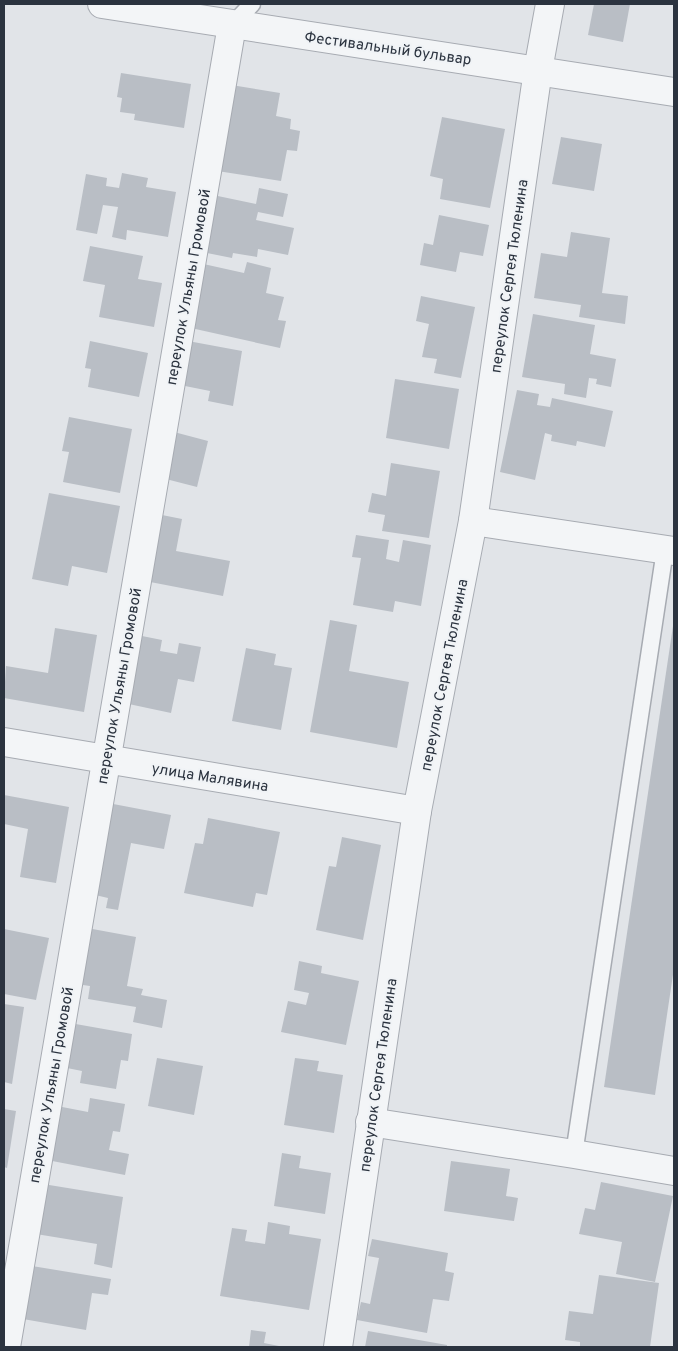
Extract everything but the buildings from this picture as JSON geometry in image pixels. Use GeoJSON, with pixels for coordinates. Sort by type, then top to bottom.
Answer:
{"type":"FeatureCollection","features":[{"type":"Feature","properties":{"kind":"street","name":"Фестивальный бульвар"},"geometry":{"type":"LineString","coordinates":[[102,4],[674,92]]}},
{"type":"Feature","properties":{"kind":"street","name":"переулок Сергея Тюленина"},"geometry":{"type":"LineString","coordinates":[[338,1347],[417,811],[474,521],[538,70],[550,4]]}},
{"type":"Feature","properties":{"kind":"street","name":"переулок Ульяны Громовой"},"geometry":{"type":"LineString","coordinates":[[6,1347],[232,25]]}},
{"type":"Feature","properties":{"kind":"street"},"geometry":{"type":"LineString","coordinates":[[474,521],[670,551]]}},
{"type":"Feature","properties":{"kind":"street","name":"улица Малявина"},"geometry":{"type":"LineString","coordinates":[[4,742],[417,811]]}},
{"type":"Feature","properties":{"kind":"street"},"geometry":{"type":"LineString","coordinates":[[370,1122],[674,1171]]}},
{"type":"Feature","properties":{"kind":"lane"},"geometry":{"type":"LineString","coordinates":[[232,25],[252,4]]}},
{"type":"Feature","properties":{"kind":"lane"},"geometry":{"type":"LineString","coordinates":[[574,1154],[670,551]]}}]}
